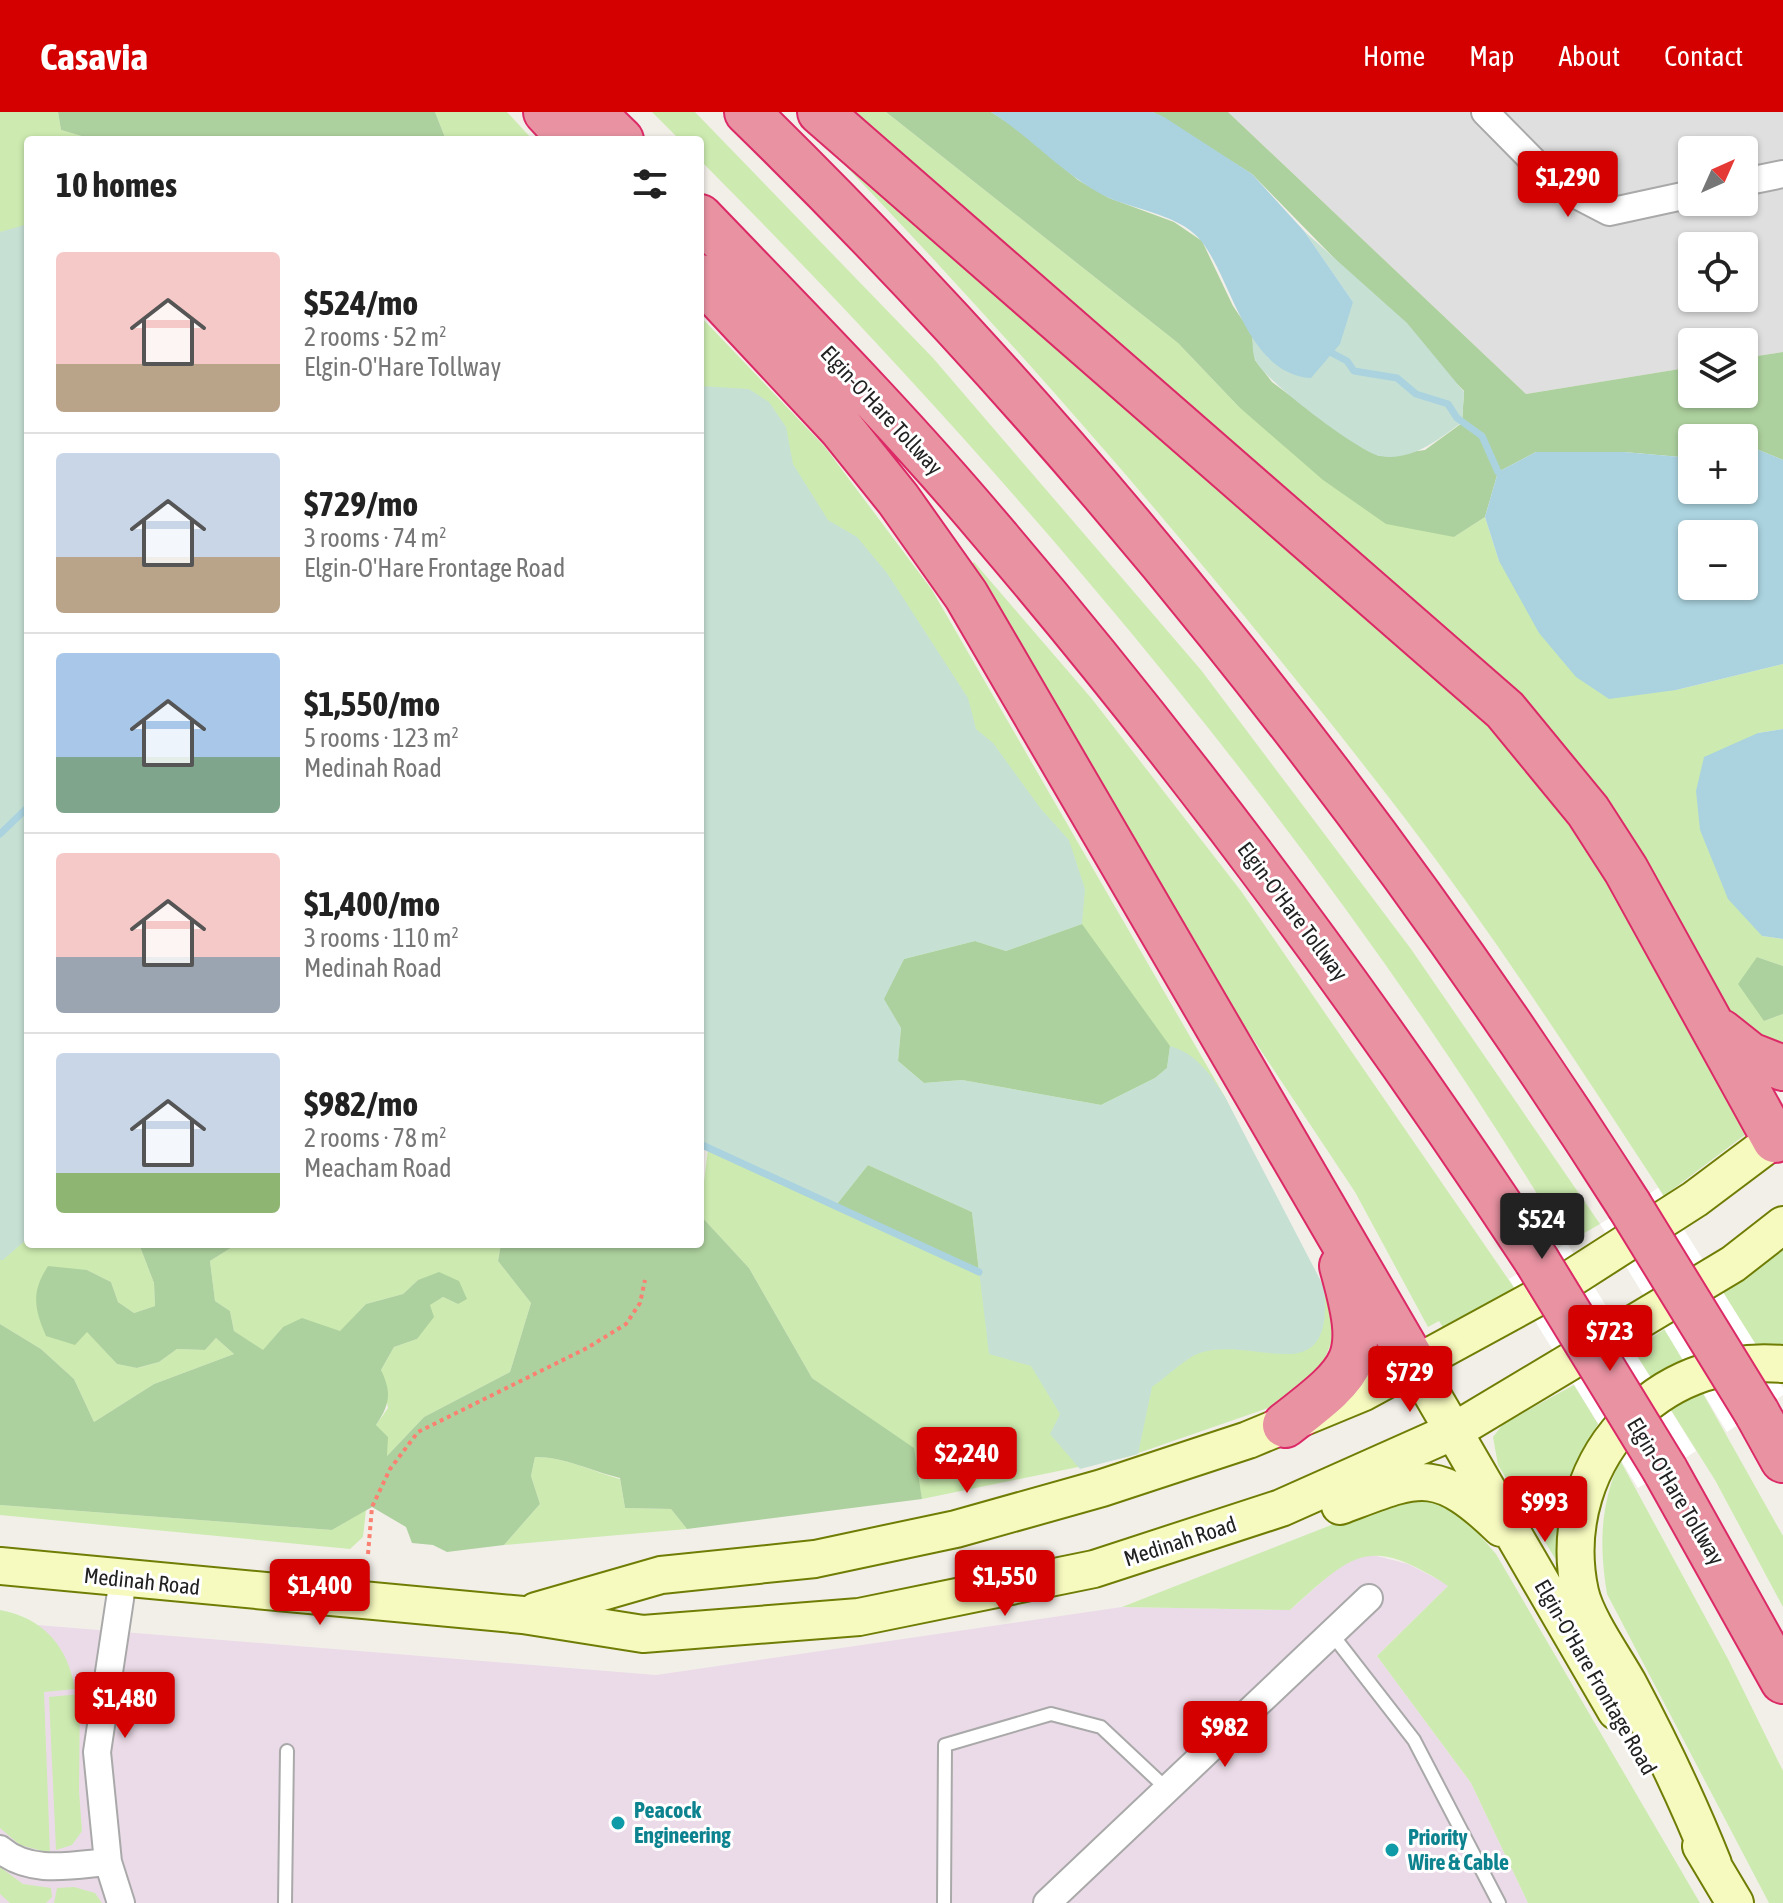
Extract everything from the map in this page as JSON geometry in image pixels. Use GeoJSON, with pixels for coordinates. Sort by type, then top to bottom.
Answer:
{"type":"FeatureCollection","features":[{"type":"Feature","properties":{"kind":"highway"},"geometry":{"type":"LineString","coordinates":[[546,112],[568,136]]}},
{"type":"Feature","properties":{"kind":"highway"},"geometry":{"type":"LineString","coordinates":[[592,112],[617,136]]}},
{"type":"Feature","properties":{"kind":"highway"},"geometry":{"type":"LineString","coordinates":[[747,112],[815,178],[1009,386],[1122,516],[1243,664],[1410,883],[1512,1027],[1629,1205],[1783,1460]]}},
{"type":"Feature","properties":{"kind":"highway"},"geometry":{"type":"LineString","coordinates":[[820,112],[1505,710],[1588,811],[1626,870],[1780,1142]]}},
{"type":"Feature","properties":{"kind":"highway","name":"Elgin-O'Hare Tollway"},"geometry":{"type":"LineString","coordinates":[[704,221],[850,374],[977,514],[1120,685],[1355,993],[1537,1261],[1665,1470],[1783,1681]]}},
{"type":"Feature","properties":{"kind":"highway"},"geometry":{"type":"LineString","coordinates":[[704,281],[841,428],[898,499],[966,595],[1415,1365]]}},
{"type":"Feature","properties":{"kind":"highway"},"geometry":{"type":"LineString","coordinates":[[1710,1023],[1750,1055],[1783,1068]]}},
{"type":"Feature","properties":{"kind":"highway"},"geometry":{"type":"LineString","coordinates":[[1285,1425],[1347,1371],[1358,1340],[1351,1297],[1329,1217]]}},
{"type":"Feature","properties":{"kind":"main road","name":"Medinah Road"},"geometry":{"type":"LineString","coordinates":[[523,1615],[661,1575],[815,1559],[956,1529],[1102,1488],[1285,1425],[1364,1392],[1564,1283],[1780,1142]]}},
{"type":"Feature","properties":{"kind":"main road","name":"Medinah Road"},"geometry":{"type":"LineString","coordinates":[[0,1566],[523,1615],[643,1634],[859,1617],[1094,1569],[1281,1508],[1456,1430],[1733,1264],[1783,1225]]}},
{"type":"Feature","properties":{"kind":"main road"},"geometry":{"type":"LineString","coordinates":[[1713,1864],[1680,1780],[1580,1595],[1575,1550],[1581,1504],[1594,1465],[1614,1433],[1641,1407],[1673,1385],[1704,1372],[1744,1361],[1783,1364]]}},
{"type":"Feature","properties":{"kind":"main road","name":"Elgin-O'Hare Frontage Road"},"geometry":{"type":"LineString","coordinates":[[1415,1365],[1456,1430],[1519,1545],[1662,1789],[1713,1864],[1735,1903]]}},
{"type":"Feature","properties":{"kind":"main road"},"geometry":{"type":"LineString","coordinates":[[1094,1569],[1162,1571],[1406,1482],[1424,1479],[1459,1493],[1482,1509],[1519,1545]]}},
{"type":"Feature","properties":{"kind":"street"},"geometry":{"type":"LineString","coordinates":[[1485,112],[1557,185],[1609,212],[1678,197]]}},
{"type":"Feature","properties":{"kind":"street"},"geometry":{"type":"LineString","coordinates":[[1758,179],[1783,174]]}},
{"type":"Feature","properties":{"kind":"street"},"geometry":{"type":"LineString","coordinates":[[121,1903],[108,1862],[97,1752],[123,1579]]}},
{"type":"Feature","properties":{"kind":"street"},"geometry":{"type":"LineString","coordinates":[[1047,1903],[1369,1598]]}},
{"type":"Feature","properties":{"kind":"street"},"geometry":{"type":"LineString","coordinates":[[0,1849],[27,1864],[53,1867],[108,1862]]}},
{"type":"Feature","properties":{"kind":"lane"},"geometry":{"type":"LineString","coordinates":[[1331,1633],[1414,1740],[1499,1903]]}},
{"type":"Feature","properties":{"kind":"lane"},"geometry":{"type":"LineString","coordinates":[[944,1903],[945,1745],[1051,1714],[1101,1727],[1167,1789]]}},
{"type":"Feature","properties":{"kind":"lane"},"geometry":{"type":"LineString","coordinates":[[285,1903],[287,1751]]}},
{"type":"Feature","properties":{"kind":"path"},"geometry":{"type":"LineString","coordinates":[[368,1554],[372,1507],[390,1469],[418,1432],[587,1348],[626,1324],[640,1303],[645,1280]]}},
{"type":"Feature","properties":{"kind":"shaded area"},"geometry":{"type":"Polygon","coordinates":[[[1228,112],[1783,112],[1783,352],[1758,356],[1758,328],[1678,328],[1678,369],[1526,394],[1228,112]]]}},
{"type":"Feature","properties":{"kind":"shaded area"},"geometry":{"type":"Polygon","coordinates":[[[1369,1554],[1408,1564],[1449,1585],[1377,1656],[1471,1783],[1528,1903],[0,1903],[0,1622],[656,1675],[1122,1607],[1290,1610],[1344,1562],[1369,1554]]]}},
{"type":"Feature","properties":{"kind":"green space"},"geometry":{"type":"Polygon","coordinates":[[[0,112],[58,112],[61,130],[81,136],[24,136],[24,1248],[141,1248],[154,1283],[155,1306],[134,1313],[118,1302],[111,1282],[87,1270],[87,1331],[117,1364],[138,1368],[159,1362],[177,1349],[205,1350],[216,1338],[234,1354],[154,1384],[94,1422],[74,1379],[41,1349],[0,1324],[0,112]]]}},
{"type":"Feature","properties":{"kind":"green space"},"geometry":{"type":"Polygon","coordinates":[[[58,112],[435,112],[444,136],[81,136],[61,130],[58,112]]]}},
{"type":"Feature","properties":{"kind":"green space"},"geometry":{"type":"Polygon","coordinates":[[[435,112],[507,112],[529,136],[444,136],[435,112]]]}},
{"type":"Feature","properties":{"kind":"green space"},"geometry":{"type":"Polygon","coordinates":[[[652,112],[695,112],[933,358],[1201,670],[1411,949],[1600,1224],[1567,1243],[1475,1097],[1378,953],[1274,813],[1166,676],[939,411],[704,164],[704,136],[676,136],[652,112]]]}},
{"type":"Feature","properties":{"kind":"green space"},"geometry":{"type":"Polygon","coordinates":[[[850,112],[886,112],[1178,343],[1239,407],[1454,537],[1485,517],[1499,561],[1676,690],[1783,664],[1783,729],[1758,733],[1762,936],[1783,939],[1783,966],[1757,957],[1764,1021],[1783,1014],[1783,1048],[1775,1047],[1733,1017],[1662,894],[1503,681],[850,112]]]}},
{"type":"Feature","properties":{"kind":"green space"},"geometry":{"type":"Polygon","coordinates":[[[886,112],[991,112],[1015,127],[1078,180],[1109,198],[1174,222],[1202,241],[1233,306],[1252,334],[1255,360],[1272,382],[1328,424],[1379,456],[1425,450],[1462,423],[1464,391],[1252,174],[1153,112],[1228,112],[1526,394],[1678,369],[1678,408],[1758,408],[1758,356],[1783,352],[1783,460],[1758,450],[1758,424],[1678,424],[1678,457],[1624,452],[1536,452],[1498,472],[1485,517],[1454,537],[1386,524],[1323,480],[1239,407],[1178,343],[886,112]]]}},
{"type":"Feature","properties":{"kind":"green space"},"geometry":{"type":"Polygon","coordinates":[[[848,154],[1482,719],[1560,813],[1628,914],[1751,1126],[1746,1134],[1664,1196],[1472,910],[1337,731],[1201,564],[1061,400],[841,161],[848,154]]]}},
{"type":"Feature","properties":{"kind":"green space"},"geometry":{"type":"Polygon","coordinates":[[[24,225],[24,1242],[3,1260],[0,1260],[0,232],[24,225]]]}},
{"type":"Feature","properties":{"kind":"green space"},"geometry":{"type":"Polygon","coordinates":[[[1304,231],[1407,323],[1464,392],[1462,422],[1434,442],[1413,452],[1402,456],[1380,456],[1333,429],[1261,368],[1254,356],[1252,334],[1268,358],[1353,302],[1304,231]]]}},
{"type":"Feature","properties":{"kind":"green space"},"geometry":{"type":"Polygon","coordinates":[[[704,320],[825,447],[932,590],[1225,1097],[1333,1311],[1335,1333],[1321,1368],[1271,1407],[1127,1457],[922,1499],[913,1448],[812,1378],[749,1268],[704,1219],[708,1149],[704,1150],[704,320]]]}},
{"type":"Feature","properties":{"kind":"green space"},"geometry":{"type":"Polygon","coordinates":[[[704,386],[749,389],[769,402],[786,427],[793,464],[828,520],[857,537],[887,573],[968,698],[976,729],[993,743],[1041,809],[1069,840],[1085,889],[1082,924],[1006,951],[975,941],[904,959],[884,999],[901,1028],[898,1061],[924,1083],[962,1080],[1101,1105],[1155,1078],[1167,1068],[1170,1046],[1188,1054],[1202,1066],[1225,1097],[1324,1287],[1324,1320],[1317,1340],[1305,1351],[1288,1354],[1224,1349],[1197,1354],[1152,1387],[1138,1454],[1080,1469],[1050,1434],[1060,1414],[1031,1366],[989,1354],[972,1212],[868,1165],[837,1204],[782,1185],[704,1146],[704,386]]]}},
{"type":"Feature","properties":{"kind":"green space"},"geometry":{"type":"Polygon","coordinates":[[[974,562],[1092,699],[1241,891],[1515,1289],[1445,1331],[1439,1321],[1428,1327],[1355,1192],[1236,1013],[965,568],[974,562]]]}},
{"type":"Feature","properties":{"kind":"green space"},"geometry":{"type":"Polygon","coordinates":[[[1082,924],[1170,1046],[1167,1068],[1155,1078],[1101,1105],[962,1080],[924,1083],[898,1061],[901,1028],[883,999],[904,959],[975,941],[1006,951],[1082,924]]]}},
{"type":"Feature","properties":{"kind":"green space"},"geometry":{"type":"Polygon","coordinates":[[[1757,957],[1783,966],[1783,1014],[1764,1021],[1738,984],[1757,957]]]}},
{"type":"Feature","properties":{"kind":"green space"},"geometry":{"type":"Polygon","coordinates":[[[868,1165],[972,1212],[979,1272],[882,1229],[837,1204],[868,1165]]]}},
{"type":"Feature","properties":{"kind":"green space"},"geometry":{"type":"Polygon","coordinates":[[[704,1219],[749,1268],[812,1378],[914,1448],[922,1499],[687,1529],[671,1509],[625,1508],[620,1478],[567,1462],[535,1457],[531,1476],[540,1504],[504,1545],[447,1552],[433,1545],[412,1543],[406,1527],[372,1507],[332,1530],[0,1505],[0,1324],[41,1349],[74,1379],[94,1422],[154,1384],[234,1354],[216,1338],[205,1350],[177,1349],[159,1362],[137,1368],[117,1364],[87,1332],[75,1345],[46,1336],[36,1300],[39,1284],[48,1266],[87,1270],[111,1282],[118,1302],[134,1313],[155,1306],[154,1283],[141,1248],[231,1248],[210,1261],[215,1301],[230,1311],[234,1331],[263,1350],[283,1327],[302,1318],[340,1331],[366,1304],[403,1294],[418,1280],[439,1272],[459,1281],[467,1299],[458,1304],[443,1297],[430,1305],[434,1317],[417,1339],[394,1347],[381,1370],[388,1398],[376,1425],[388,1437],[387,1456],[424,1417],[510,1372],[531,1303],[498,1261],[500,1248],[704,1248],[704,1219]]]}},
{"type":"Feature","properties":{"kind":"green space"},"geometry":{"type":"Polygon","coordinates":[[[1783,1245],[1783,1350],[1759,1350],[1721,1291],[1783,1245]]]}},
{"type":"Feature","properties":{"kind":"green space"},"geometry":{"type":"Polygon","coordinates":[[[231,1248],[500,1248],[498,1261],[531,1303],[510,1372],[424,1417],[386,1457],[376,1425],[388,1408],[381,1370],[394,1347],[417,1339],[429,1305],[443,1297],[458,1304],[418,1280],[403,1294],[366,1304],[341,1331],[283,1327],[263,1351],[234,1331],[230,1311],[215,1301],[210,1261],[231,1248]]]}},
{"type":"Feature","properties":{"kind":"green space"},"geometry":{"type":"Polygon","coordinates":[[[1665,1329],[1685,1364],[1653,1381],[1633,1350],[1665,1329]]]}},
{"type":"Feature","properties":{"kind":"green space"},"geometry":{"type":"Polygon","coordinates":[[[1574,1385],[1598,1424],[1580,1459],[1568,1493],[1562,1529],[1561,1568],[1498,1465],[1493,1437],[1504,1423],[1574,1385]]]}},
{"type":"Feature","properties":{"kind":"green space"},"geometry":{"type":"Polygon","coordinates":[[[1701,1390],[1783,1536],[1783,1607],[1715,1480],[1669,1407],[1701,1390]]]}},
{"type":"Feature","properties":{"kind":"green space"},"geometry":{"type":"Polygon","coordinates":[[[535,1457],[567,1462],[620,1479],[625,1508],[671,1509],[687,1529],[504,1545],[540,1504],[531,1476],[535,1457]]]}},
{"type":"Feature","properties":{"kind":"green space"},"geometry":{"type":"Polygon","coordinates":[[[1620,1460],[1728,1659],[1783,1771],[1783,1903],[1769,1903],[1607,1594],[1603,1526],[1608,1493],[1620,1460]]]}},
{"type":"Feature","properties":{"kind":"green space"},"geometry":{"type":"Polygon","coordinates":[[[1418,1499],[1453,1511],[1496,1554],[1700,1903],[1528,1903],[1471,1783],[1377,1656],[1448,1586],[1421,1570],[1379,1556],[1363,1558],[1330,1575],[1290,1610],[1122,1607],[1390,1502],[1418,1499]]]}},
{"type":"Feature","properties":{"kind":"green space"},"geometry":{"type":"Polygon","coordinates":[[[0,1505],[332,1530],[366,1510],[363,1537],[350,1549],[0,1515],[0,1505]]]}},
{"type":"Feature","properties":{"kind":"green space"},"geometry":{"type":"Polygon","coordinates":[[[0,1610],[16,1614],[41,1627],[60,1648],[72,1674],[75,1689],[44,1692],[50,1853],[20,1845],[0,1828],[0,1610]]]}},
{"type":"Feature","properties":{"kind":"green space"},"geometry":{"type":"Polygon","coordinates":[[[80,1694],[79,1791],[82,1831],[72,1845],[56,1850],[49,1697],[80,1694]]]}},
{"type":"Feature","properties":{"kind":"green space"},"geometry":{"type":"Polygon","coordinates":[[[0,1867],[23,1884],[51,1888],[52,1897],[46,1903],[10,1903],[0,1894],[0,1867]]]}},
{"type":"Feature","properties":{"kind":"green space"},"geometry":{"type":"Polygon","coordinates":[[[74,1887],[95,1893],[102,1903],[54,1903],[57,1888],[74,1887]]]}},
{"type":"Feature","properties":{"kind":"water"},"geometry":{"type":"Polygon","coordinates":[[[991,112],[1153,112],[1252,174],[1304,231],[1353,302],[1340,344],[1311,378],[1289,373],[1271,361],[1257,344],[1213,259],[1194,233],[1172,220],[1109,198],[1093,189],[991,112]]]}},
{"type":"Feature","properties":{"kind":"water"},"geometry":{"type":"Polygon","coordinates":[[[1758,450],[1783,460],[1783,664],[1676,690],[1609,699],[1576,677],[1539,633],[1499,561],[1485,517],[1498,472],[1536,452],[1624,452],[1678,457],[1678,504],[1758,504],[1758,450]]]}},
{"type":"Feature","properties":{"kind":"water"},"geometry":{"type":"Polygon","coordinates":[[[1783,729],[1783,939],[1762,936],[1728,899],[1700,830],[1696,791],[1704,757],[1758,733],[1783,729]]]}},
{"type":"Feature","properties":{"kind":"pier"},"geometry":{"type":"Polygon","coordinates":[[[1658,1188],[1783,1388],[1783,1395],[1727,1432],[1600,1224],[1658,1188]]]}},
{"type":"Feature","properties":{"kind":"pier"},"geometry":{"type":"Polygon","coordinates":[[[1567,1243],[1696,1451],[1638,1488],[1509,1279],[1567,1243]]]}},
{"type":"Feature","properties":{"kind":"waterway"},"geometry":{"type":"LineString","coordinates":[[1332,353],[1347,361],[1354,371],[1397,378],[1416,394],[1448,404],[1457,418],[1482,436],[1498,472]]}},
{"type":"Feature","properties":{"kind":"waterway"},"geometry":{"type":"LineString","coordinates":[[0,834],[24,811]]}},
{"type":"Feature","properties":{"kind":"waterway"},"geometry":{"type":"LineString","coordinates":[[704,1146],[979,1272]]}},
{"type":"Feature","properties":{"kind":"place","name":"Peacock Engineering"},"geometry":{"type":"Point","coordinates":[618,1823]}},
{"type":"Feature","properties":{"kind":"place","name":"Priority Wire & Cable"},"geometry":{"type":"Point","coordinates":[1392,1850]}}]}
